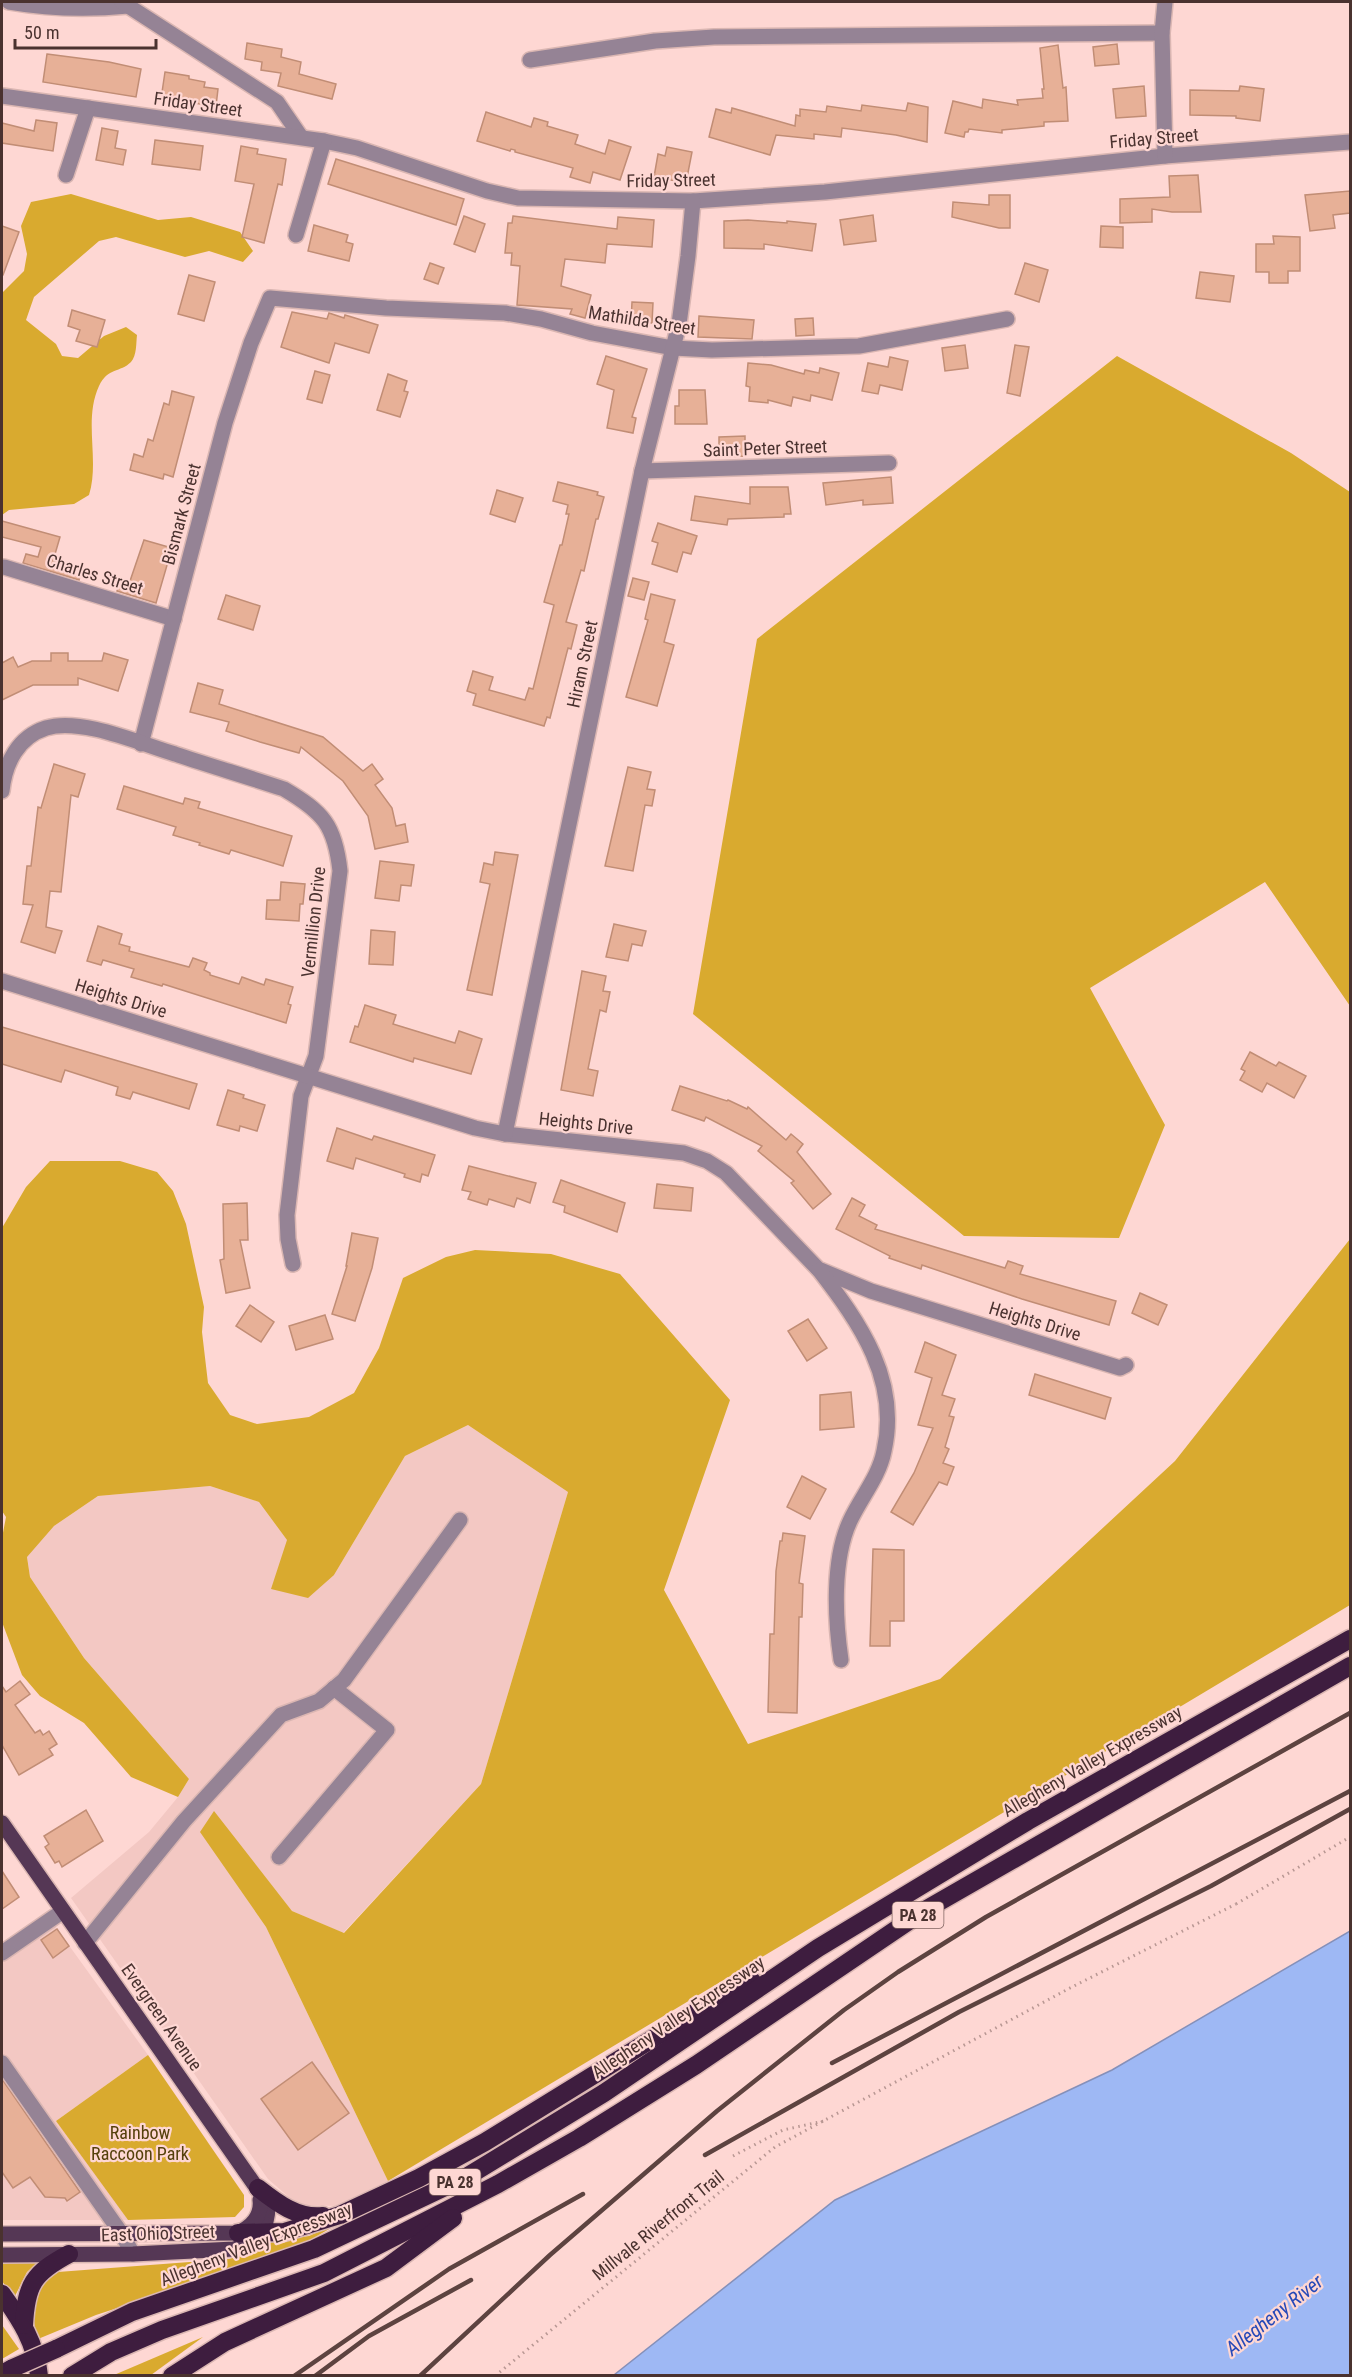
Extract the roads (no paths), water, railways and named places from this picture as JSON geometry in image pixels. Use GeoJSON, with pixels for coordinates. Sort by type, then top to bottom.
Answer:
{"type":"FeatureCollection","features":[{"type":"Feature","properties":{"kind":"highway","name":"Allegheny Valley Expressway"},"geometry":{"type":"LineString","coordinates":[[7,2371],[132,2312],[314,2248],[468,2176],[604,2093],[818,1948],[1028,1821],[1350,1639]]}},
{"type":"Feature","properties":{"kind":"highway","name":"PA 28"},"geometry":{"type":"LineString","coordinates":[[72,2376],[111,2352],[162,2330],[324,2273],[498,2184],[579,2138],[696,2065],[925,1910],[1350,1666]]}},
{"type":"Feature","properties":{"kind":"highway"},"geometry":{"type":"LineString","coordinates":[[238,2233],[284,2232],[340,2215],[419,2178],[485,2142],[722,1996],[818,1948]]}},
{"type":"Feature","properties":{"kind":"highway"},"geometry":{"type":"LineString","coordinates":[[172,2376],[225,2342],[386,2268],[498,2184]]}},
{"type":"Feature","properties":{"kind":"highway"},"geometry":{"type":"LineString","coordinates":[[258,2188],[288,2209],[315,2217],[340,2215]]}},
{"type":"Feature","properties":{"kind":"highway"},"geometry":{"type":"LineString","coordinates":[[24,2325],[25,2299],[33,2279],[47,2266],[69,2254]]}},
{"type":"Feature","properties":{"kind":"highway"},"geometry":{"type":"LineString","coordinates":[[2,2294],[24,2325],[34,2349],[39,2376]]}},
{"type":"Feature","properties":{"kind":"main road","name":"Evergreen Avenue"},"geometry":{"type":"LineString","coordinates":[[2,1823],[258,2188]]}},
{"type":"Feature","properties":{"kind":"main road"},"geometry":{"type":"LineString","coordinates":[[238,2233],[249,2228],[257,2218],[261,2205],[258,2188]]}},
{"type":"Feature","properties":{"kind":"main road"},"geometry":{"type":"LineString","coordinates":[[258,2188],[268,2204],[268,2218],[261,2233]]}},
{"type":"Feature","properties":{"kind":"main road","name":"East Ohio Street"},"geometry":{"type":"LineString","coordinates":[[2,2234],[238,2233]]}},
{"type":"Feature","properties":{"kind":"main road","name":"East Ohio Street"},"geometry":{"type":"LineString","coordinates":[[2,2255],[133,2254],[234,2249],[250,2245],[261,2233]]}},
{"type":"Feature","properties":{"kind":"street"},"geometry":{"type":"LineString","coordinates":[[9,2],[42,8],[92,9],[125,4],[277,102],[302,137]]}},
{"type":"Feature","properties":{"kind":"street"},"geometry":{"type":"LineString","coordinates":[[1165,2],[1162,33],[1165,156]]}},
{"type":"Feature","properties":{"kind":"street"},"geometry":{"type":"LineString","coordinates":[[530,60],[655,41],[714,37],[1162,33]]}},
{"type":"Feature","properties":{"kind":"street","name":"Friday Street"},"geometry":{"type":"LineString","coordinates":[[2,96],[324,141],[357,148],[487,191],[518,198],[693,201],[825,192],[1165,156],[1350,142]]}},
{"type":"Feature","properties":{"kind":"street"},"geometry":{"type":"LineString","coordinates":[[66,175],[88,108]]}},
{"type":"Feature","properties":{"kind":"street"},"geometry":{"type":"LineString","coordinates":[[296,235],[324,141]]}},
{"type":"Feature","properties":{"kind":"street","name":"Hiram Street"},"geometry":{"type":"LineString","coordinates":[[505,1134],[642,471],[679,324],[693,201]]}},
{"type":"Feature","properties":{"kind":"street","name":"Mathilda Street"},"geometry":{"type":"LineString","coordinates":[[270,298],[386,308],[505,313],[541,319],[592,333],[673,348],[712,350],[859,346],[1007,319]]}},
{"type":"Feature","properties":{"kind":"street","name":"Bismark Street"},"geometry":{"type":"LineString","coordinates":[[141,744],[225,423],[251,343],[270,298]]}},
{"type":"Feature","properties":{"kind":"street","name":"Saint Peter Street"},"geometry":{"type":"LineString","coordinates":[[642,471],[889,463]]}},
{"type":"Feature","properties":{"kind":"street","name":"Charles Street"},"geometry":{"type":"LineString","coordinates":[[4,567],[174,619]]}},
{"type":"Feature","properties":{"kind":"street","name":"Vermillion Drive"},"geometry":{"type":"LineString","coordinates":[[2,791],[7,764],[18,746],[31,735],[47,728],[66,725],[101,731],[284,789],[303,800],[323,818],[333,832],[340,871],[337,906],[316,1056],[301,1096],[287,1215],[288,1239],[293,1264]]}},
{"type":"Feature","properties":{"kind":"street","name":"Heights Drive"},"geometry":{"type":"LineString","coordinates":[[2,981],[475,1128],[505,1134],[684,1153],[707,1161],[726,1173],[818,1269],[871,1291],[1120,1368],[1126,1365]]}},
{"type":"Feature","properties":{"kind":"street"},"geometry":{"type":"LineString","coordinates":[[818,1269],[845,1304],[878,1362],[886,1387],[888,1417],[884,1452],[874,1480],[849,1521],[843,1546],[836,1589],[836,1629],[841,1660]]}},
{"type":"Feature","properties":{"kind":"street"},"geometry":{"type":"LineString","coordinates":[[85,1943],[184,1821],[281,1715],[319,1701],[344,1680],[460,1520]]}},
{"type":"Feature","properties":{"kind":"street"},"geometry":{"type":"LineString","coordinates":[[279,1857],[387,1730],[334,1688]]}},
{"type":"Feature","properties":{"kind":"street"},"geometry":{"type":"LineString","coordinates":[[2,1953],[63,1911]]}},
{"type":"Feature","properties":{"kind":"street"},"geometry":{"type":"LineString","coordinates":[[2,2063],[121,2233],[133,2254]]}},
{"type":"Feature","properties":{"kind":"water","name":"Allegheny River"},"geometry":{"type":"Polygon","coordinates":[[[1350,1931],[1350,2375],[614,2375],[835,2200],[1112,2070],[1350,1931]]]}},
{"type":"Feature","properties":{"kind":"railway"},"geometry":{"type":"LineString","coordinates":[[420,2376],[550,2255],[717,2111],[844,2010],[898,1972],[986,1917],[1350,1713]]}},
{"type":"Feature","properties":{"kind":"railway"},"geometry":{"type":"LineString","coordinates":[[832,2063],[1350,1791]]}},
{"type":"Feature","properties":{"kind":"railway"},"geometry":{"type":"LineString","coordinates":[[705,2155],[959,2012],[1211,1886],[1350,1809]]}},
{"type":"Feature","properties":{"kind":"railway"},"geometry":{"type":"LineString","coordinates":[[294,2376],[449,2269],[583,2194]]}},
{"type":"Feature","properties":{"kind":"railway"},"geometry":{"type":"LineString","coordinates":[[315,2376],[369,2336],[471,2280]]}},
{"type":"Feature","properties":{"kind":"park label","name":"Rainbow Raccoon Park"},"geometry":{"type":"Point","coordinates":[140,2142]}}]}
